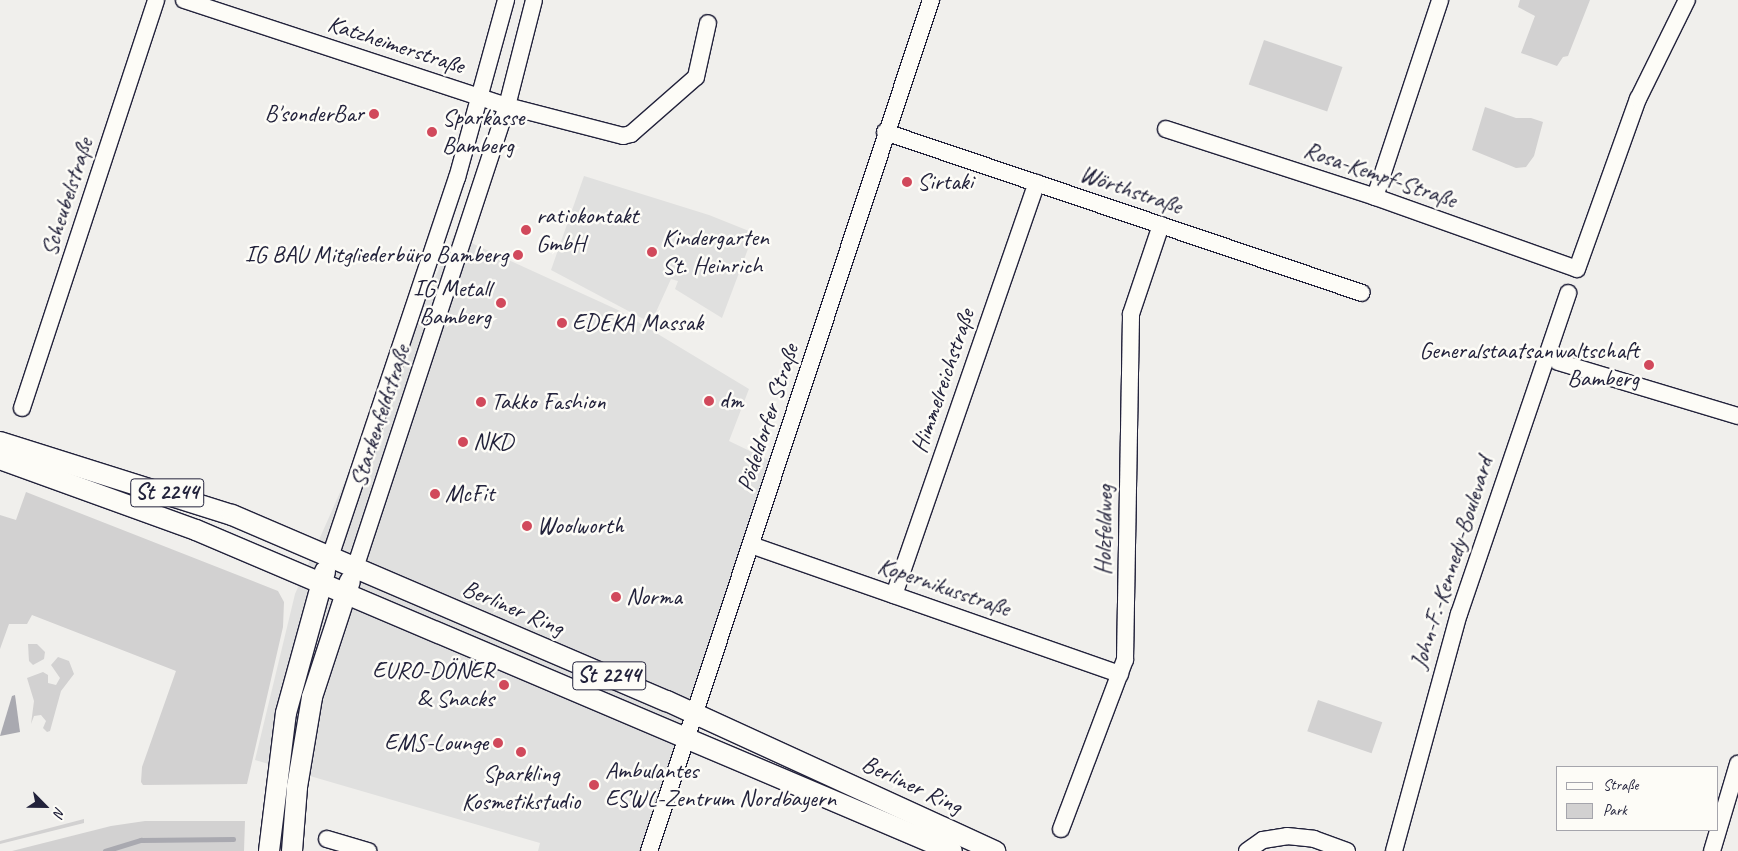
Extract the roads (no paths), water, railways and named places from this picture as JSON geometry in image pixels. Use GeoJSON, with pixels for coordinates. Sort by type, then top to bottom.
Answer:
{"type":"FeatureCollection","features":[{"type":"Feature","properties":{"kind":"main road","name":"Berliner Ring"},"geometry":{"type":"LineString","coordinates":[[0,442],[232,515],[695,713],[995,851]]}},
{"type":"Feature","properties":{"kind":"main road","name":"Berliner Ring"},"geometry":{"type":"LineString","coordinates":[[0,459],[196,530],[952,851]]}},
{"type":"Feature","properties":{"kind":"main road","name":"Starkenfeldstraße"},"geometry":{"type":"LineString","coordinates":[[270,851],[286,713],[330,557]]}},
{"type":"Feature","properties":{"kind":"main road","name":"Starkenfeldstraße"},"geometry":{"type":"LineString","coordinates":[[292,851],[297,787],[312,697],[355,568]]}},
{"type":"Feature","properties":{"kind":"street","name":"Scheubelstraße"},"geometry":{"type":"LineString","coordinates":[[22,408],[156,0]]}},
{"type":"Feature","properties":{"kind":"street","name":"Katzheimerstraße"},"geometry":{"type":"LineString","coordinates":[[184,0],[480,98],[623,136],[631,134],[696,77],[708,23]]}},
{"type":"Feature","properties":{"kind":"street","name":"Starkenfeldstraße"},"geometry":{"type":"LineString","coordinates":[[330,557],[457,178],[506,0]]}},
{"type":"Feature","properties":{"kind":"street","name":"Starkenfeldstraße"},"geometry":{"type":"LineString","coordinates":[[355,568],[507,106],[534,0]]}},
{"type":"Feature","properties":{"kind":"street","name":"Pödeldorfer Straße"},"geometry":{"type":"LineString","coordinates":[[649,851],[752,545],[886,132],[931,0]]}},
{"type":"Feature","properties":{"kind":"street"},"geometry":{"type":"LineString","coordinates":[[1375,197],[1440,0]]}},
{"type":"Feature","properties":{"kind":"street","name":"Rosa-Kempf-Straße"},"geometry":{"type":"LineString","coordinates":[[1166,130],[1375,197],[1576,269],[1638,100],[1687,0]]}},
{"type":"Feature","properties":{"kind":"street","name":"Wörthstraße"},"geometry":{"type":"LineString","coordinates":[[886,132],[1362,293]]}},
{"type":"Feature","properties":{"kind":"street","name":"Himmelreichstraße"},"geometry":{"type":"LineString","coordinates":[[894,595],[1037,184]]}},
{"type":"Feature","properties":{"kind":"street","name":"Holzfeldweg"},"geometry":{"type":"LineString","coordinates":[[1061,829],[1120,674],[1126,641],[1131,314],[1161,225]]}},
{"type":"Feature","properties":{"kind":"street","name":"John-F.-Kennedy-Boulevard"},"geometry":{"type":"LineString","coordinates":[[1394,851],[1454,630],[1568,293]]}},
{"type":"Feature","properties":{"kind":"street"},"geometry":{"type":"LineString","coordinates":[[1558,362],[1738,416]]}},
{"type":"Feature","properties":{"kind":"street","name":"Kopernikusstraße"},"geometry":{"type":"LineString","coordinates":[[752,545],[1120,674]]}},
{"type":"Feature","properties":{"kind":"street"},"geometry":{"type":"LineString","coordinates":[[1718,831],[1738,764]]}},
{"type":"Feature","properties":{"kind":"street"},"geometry":{"type":"LineString","coordinates":[[1712,851],[1718,831]]}},
{"type":"Feature","properties":{"kind":"street"},"geometry":{"type":"LineString","coordinates":[[1247,851],[1263,840],[1286,836],[1314,839],[1347,851]]}},
{"type":"Feature","properties":{"kind":"street"},"geometry":{"type":"LineString","coordinates":[[327,839],[368,851]]}},
{"type":"Feature","properties":{"kind":"waterway"},"geometry":{"type":"LineString","coordinates":[[105,851],[141,840],[233,839]]}},
{"type":"Feature","properties":{"kind":"place","name":"B'sonderBar"},"geometry":{"type":"Point","coordinates":[374,114]}},
{"type":"Feature","properties":{"kind":"place","name":"Sparkasse Bamberg"},"geometry":{"type":"Point","coordinates":[432,132]}},
{"type":"Feature","properties":{"kind":"place","name":"Sirtaki"},"geometry":{"type":"Point","coordinates":[907,182]}},
{"type":"Feature","properties":{"kind":"place","name":"ratiokontakt GmbH"},"geometry":{"type":"Point","coordinates":[526,230]}},
{"type":"Feature","properties":{"kind":"place","name":"Kindergarten St. Heinrich"},"geometry":{"type":"Point","coordinates":[652,252]}},
{"type":"Feature","properties":{"kind":"place","name":"IG BAU Mitgliederbüro Bamberg"},"geometry":{"type":"Point","coordinates":[518,255]}},
{"type":"Feature","properties":{"kind":"place","name":"IG Metall Bamberg"},"geometry":{"type":"Point","coordinates":[501,303]}},
{"type":"Feature","properties":{"kind":"place","name":"EDEKA Massak"},"geometry":{"type":"Point","coordinates":[562,323]}},
{"type":"Feature","properties":{"kind":"place","name":"Generalstaatsanwaltschaft Bamberg"},"geometry":{"type":"Point","coordinates":[1649,365]}},
{"type":"Feature","properties":{"kind":"place","name":"dm"},"geometry":{"type":"Point","coordinates":[709,401]}},
{"type":"Feature","properties":{"kind":"place","name":"Takko Fashion"},"geometry":{"type":"Point","coordinates":[481,402]}},
{"type":"Feature","properties":{"kind":"place","name":"NKD"},"geometry":{"type":"Point","coordinates":[463,442]}},
{"type":"Feature","properties":{"kind":"place","name":"McFit"},"geometry":{"type":"Point","coordinates":[435,494]}},
{"type":"Feature","properties":{"kind":"place","name":"Woolworth"},"geometry":{"type":"Point","coordinates":[527,526]}},
{"type":"Feature","properties":{"kind":"place","name":"Norma"},"geometry":{"type":"Point","coordinates":[616,597]}},
{"type":"Feature","properties":{"kind":"place","name":"EURO-DÖNER & Snacks"},"geometry":{"type":"Point","coordinates":[504,685]}},
{"type":"Feature","properties":{"kind":"place","name":"EMS-Lounge"},"geometry":{"type":"Point","coordinates":[498,743]}},
{"type":"Feature","properties":{"kind":"place","name":"Sparkling Kosmetikstudio"},"geometry":{"type":"Point","coordinates":[521,752]}},
{"type":"Feature","properties":{"kind":"place","name":"Ambulantes ESWL-Zentrum Nordbayern"},"geometry":{"type":"Point","coordinates":[594,785]}}]}
